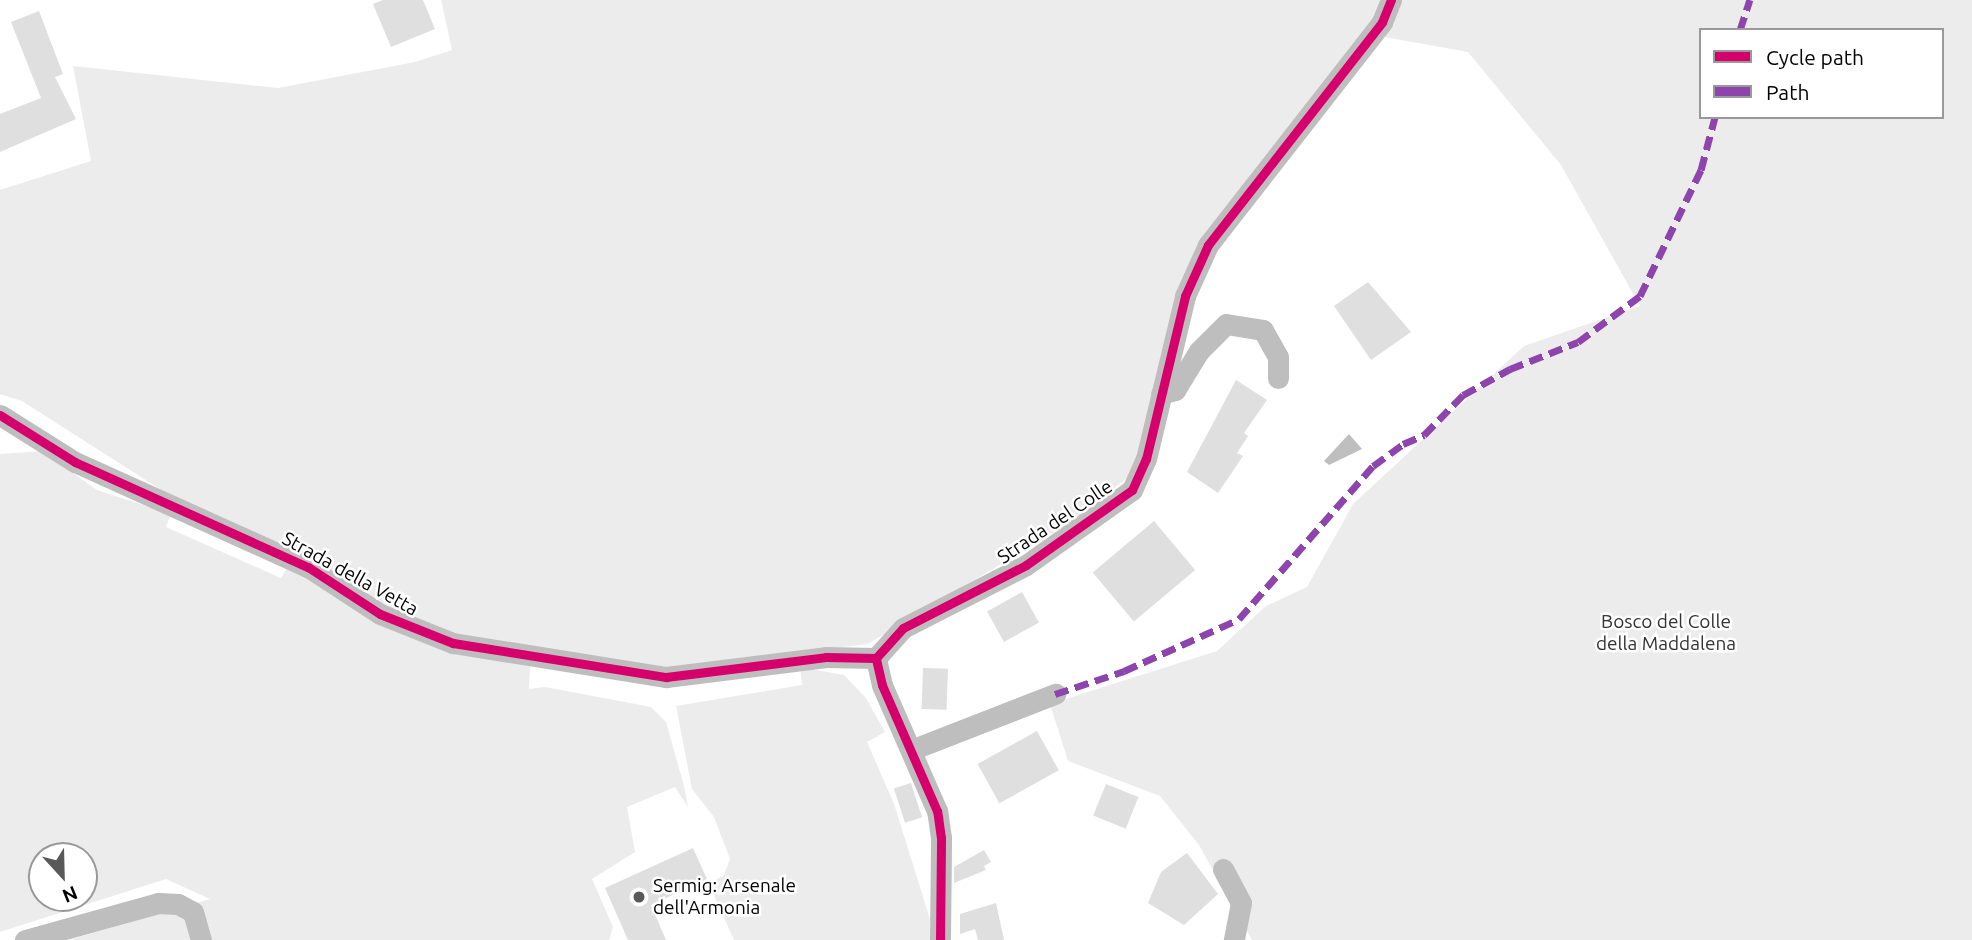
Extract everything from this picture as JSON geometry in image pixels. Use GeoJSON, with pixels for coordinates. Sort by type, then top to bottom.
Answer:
{"type":"FeatureCollection","features":[{"type":"Feature","properties":{"kind":"street","name":"Strada del Colle"},"geometry":{"type":"LineString","coordinates":[[876,658],[903,628],[1026,565],[1120,502],[1139,479],[1185,296],[1208,245],[1382,22],[1391,0]]}},
{"type":"Feature","properties":{"kind":"street"},"geometry":{"type":"LineString","coordinates":[[1161,394],[1175,390],[1199,351],[1226,324],[1264,330],[1278,356],[1278,378]]}},
{"type":"Feature","properties":{"kind":"street","name":"Strada della Vetta"},"geometry":{"type":"LineString","coordinates":[[0,415],[85,467],[308,567],[380,614],[453,643],[666,677],[826,657],[876,658]]}},
{"type":"Feature","properties":{"kind":"street"},"geometry":{"type":"LineString","coordinates":[[876,658],[882,685],[937,811],[940,940]]}},
{"type":"Feature","properties":{"kind":"street"},"geometry":{"type":"LineString","coordinates":[[911,750],[1055,694]]}},
{"type":"Feature","properties":{"kind":"street"},"geometry":{"type":"LineString","coordinates":[[1223,869],[1241,903],[1234,940]]}},
{"type":"Feature","properties":{"kind":"street"},"geometry":{"type":"LineString","coordinates":[[25,940],[158,903],[177,904],[193,912],[201,940]]}},
{"type":"Feature","properties":{"kind":"green space","name":"Bosco del Colle della Maddalena"},"geometry":{"type":"Polygon","coordinates":[[[441,0],[1972,0],[1972,940],[1252,940],[1199,845],[1160,796],[1068,761],[1050,704],[1217,651],[1266,606],[1307,587],[1353,504],[1524,346],[1640,306],[1561,165],[1468,52],[1368,34],[1182,278],[1133,473],[1079,517],[868,644],[664,668],[531,650],[529,689],[545,687],[651,707],[666,722],[684,786],[688,807],[675,787],[627,807],[635,852],[592,879],[613,927],[609,940],[69,940],[210,899],[166,879],[98,901],[98,842],[28,842],[28,912],[63,912],[0,932],[0,454],[42,451],[97,490],[171,514],[166,527],[281,578],[298,551],[177,500],[22,401],[0,394],[0,190],[91,161],[73,66],[278,88],[415,62],[452,50],[441,0]]]}},
{"type":"Feature","properties":{"kind":"green space"},"geometry":{"type":"Polygon","coordinates":[[[800,667],[844,675],[866,698],[885,732],[867,742],[894,804],[930,919],[930,940],[734,940],[709,884],[724,875],[730,859],[714,817],[692,789],[676,706],[802,685],[800,667]]]}},
{"type":"Feature","properties":{"kind":"shaded area"},"geometry":{"type":"Polygon","coordinates":[[[1349,434],[1362,449],[1329,465],[1324,461],[1349,434]]]}},
{"type":"Feature","properties":{"kind":"building"},"geometry":{"type":"Polygon","coordinates":[[[383,0],[423,0],[435,29],[391,47],[373,4],[383,0]]]}},
{"type":"Feature","properties":{"kind":"building"},"geometry":{"type":"Polygon","coordinates":[[[39,11],[63,74],[55,77],[76,119],[0,152],[0,114],[41,98],[11,22],[39,11]]]}},
{"type":"Feature","properties":{"kind":"building"},"geometry":{"type":"Polygon","coordinates":[[[1368,282],[1411,332],[1371,360],[1334,306],[1368,282]]]}},
{"type":"Feature","properties":{"kind":"building"},"geometry":{"type":"Polygon","coordinates":[[[1236,380],[1267,400],[1244,433],[1248,436],[1237,453],[1243,456],[1218,493],[1187,472],[1236,380]]]}},
{"type":"Feature","properties":{"kind":"building"},"geometry":{"type":"Polygon","coordinates":[[[1154,521],[1195,570],[1134,621],[1093,572],[1154,521]]]}},
{"type":"Feature","properties":{"kind":"building"},"geometry":{"type":"Polygon","coordinates":[[[1022,592],[1039,623],[1004,642],[987,611],[1022,592]]]}},
{"type":"Feature","properties":{"kind":"building"},"geometry":{"type":"Polygon","coordinates":[[[923,668],[948,669],[947,710],[922,709],[923,668]]]}},
{"type":"Feature","properties":{"kind":"building"},"geometry":{"type":"Polygon","coordinates":[[[1037,731],[1059,770],[999,803],[978,764],[1037,731]]]}},
{"type":"Feature","properties":{"kind":"building"},"geometry":{"type":"Polygon","coordinates":[[[911,783],[922,817],[905,823],[894,789],[911,783]]]}},
{"type":"Feature","properties":{"kind":"building"},"geometry":{"type":"Polygon","coordinates":[[[1106,784],[1138,797],[1126,829],[1093,816],[1106,784]]]}},
{"type":"Feature","properties":{"kind":"building","name":"Sermig: Arsenale dell'Armonia"},"geometry":{"type":"Polygon","coordinates":[[[693,848],[707,879],[651,905],[666,940],[628,940],[605,888],[693,848]]]}},
{"type":"Feature","properties":{"kind":"building"},"geometry":{"type":"Polygon","coordinates":[[[984,850],[991,862],[984,866],[986,870],[954,883],[954,867],[984,850]]]}},
{"type":"Feature","properties":{"kind":"building"},"geometry":{"type":"Polygon","coordinates":[[[1187,853],[1218,894],[1184,925],[1148,903],[1161,872],[1187,853]]]}},
{"type":"Feature","properties":{"kind":"building"},"geometry":{"type":"Polygon","coordinates":[[[996,903],[1004,940],[978,940],[975,929],[960,934],[960,914],[996,903]]]}},
{"type":"Feature","properties":{"kind":"marked path"},"geometry":{"type":"LineString","coordinates":[[1741,28],[1750,0]]}},
{"type":"Feature","properties":{"kind":"marked path"},"geometry":{"type":"LineString","coordinates":[[1055,694],[1124,671],[1239,619],[1373,466],[1403,444],[1424,435],[1463,395],[1510,369],[1578,342],[1640,296],[1701,170],[1714,119]]}},
{"type":"Feature","properties":{"kind":"cycle path"},"geometry":{"type":"LineString","coordinates":[[940,940],[941,838],[937,811],[882,685],[876,658],[903,628],[1026,565],[1132,490],[1146,459],[1185,296],[1208,245],[1382,22],[1391,0]]}},
{"type":"Feature","properties":{"kind":"cycle path"},"geometry":{"type":"LineString","coordinates":[[0,415],[75,462],[308,567],[380,614],[453,643],[666,677],[826,657],[876,658]]}},
{"type":"Feature","properties":{"kind":"place","name":"Sermig: Arsenale dell'Armonia"},"geometry":{"type":"Point","coordinates":[639,897]}}]}
